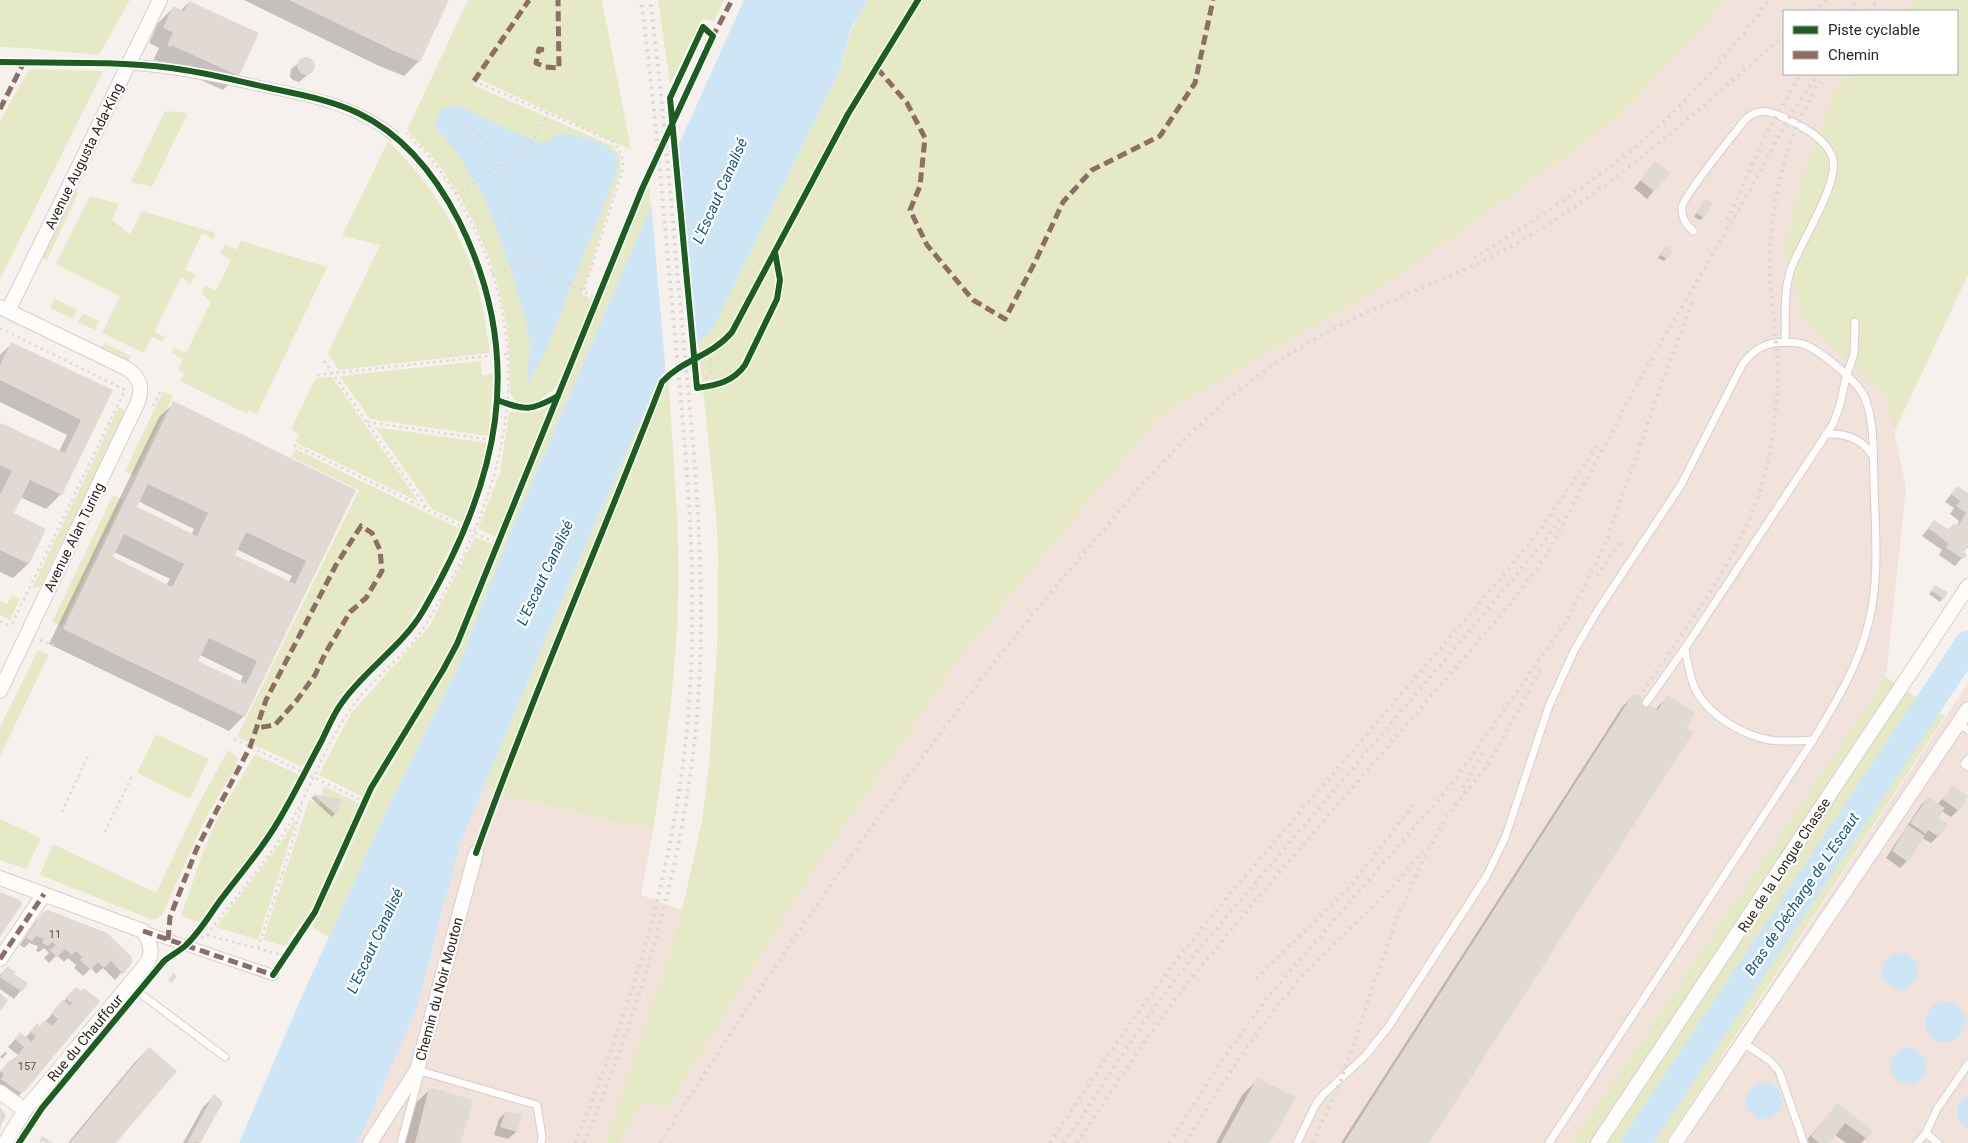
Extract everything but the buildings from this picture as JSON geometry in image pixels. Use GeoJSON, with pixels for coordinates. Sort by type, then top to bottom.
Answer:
{"type":"FeatureCollection","features":[{"type":"Feature","properties":{"kind":"street","name":"Avenue Augusta Ada-King"},"geometry":{"type":"LineString","coordinates":[[4,309],[160,0]]}},
{"type":"Feature","properties":{"kind":"street"},"geometry":{"type":"LineString","coordinates":[[135,65],[184,70],[314,98],[354,111],[380,125],[393,135]]}},
{"type":"Feature","properties":{"kind":"street","name":"Avenue Alan Turing"},"geometry":{"type":"LineString","coordinates":[[0,691],[138,402],[141,391],[140,381],[126,368],[4,309]]}},
{"type":"Feature","properties":{"kind":"street","name":"Rue de la Longue Chasse"},"geometry":{"type":"LineString","coordinates":[[1598,1143],[1968,586]]}},
{"type":"Feature","properties":{"kind":"street"},"geometry":{"type":"LineString","coordinates":[[1675,1143],[1742,1042],[1963,727],[1968,709]]}},
{"type":"Feature","properties":{"kind":"street","name":"Chemin du Noir Mouton"},"geometry":{"type":"LineString","coordinates":[[370,1143],[419,1070],[476,853]]}},
{"type":"Feature","properties":{"kind":"street"},"geometry":{"type":"LineString","coordinates":[[0,878],[143,931],[273,975]]}},
{"type":"Feature","properties":{"kind":"street"},"geometry":{"type":"LineString","coordinates":[[0,959],[44,894]]}},
{"type":"Feature","properties":{"kind":"street","name":"Rue du Chauffour"},"geometry":{"type":"LineString","coordinates":[[6,1143],[25,1110],[129,985],[150,956],[150,946],[143,931]]}},
{"type":"Feature","properties":{"kind":"street"},"geometry":{"type":"LineString","coordinates":[[0,1092],[25,1110]]}},
{"type":"Feature","properties":{"kind":"lane"},"geometry":{"type":"LineString","coordinates":[[1693,231],[1684,221],[1682,206],[1744,121],[1752,114],[1764,111],[1777,114],[1815,134],[1822,140],[1834,160],[1833,175],[1791,269],[1787,287],[1785,342]]}},
{"type":"Feature","properties":{"kind":"lane"},"geometry":{"type":"LineString","coordinates":[[1646,703],[1685,648],[1826,434],[1838,410],[1846,376],[1856,347],[1855,322]]}},
{"type":"Feature","properties":{"kind":"lane"},"geometry":{"type":"LineString","coordinates":[[1298,1143],[1316,1104],[1366,1055],[1389,1026],[1486,877],[1505,838],[1550,706],[1574,651],[1596,613],[1681,485],[1742,365],[1753,351],[1759,347],[1785,342],[1801,343],[1815,349],[1859,388],[1866,404],[1870,421],[1873,458],[1876,572],[1869,622],[1849,678],[1813,740],[1549,1143]]}},
{"type":"Feature","properties":{"kind":"lane"},"geometry":{"type":"LineString","coordinates":[[1826,434],[1848,435],[1868,448],[1873,458]]}},
{"type":"Feature","properties":{"kind":"lane"},"geometry":{"type":"LineString","coordinates":[[1685,648],[1688,669],[1694,688],[1705,704],[1721,718],[1758,737],[1779,741],[1813,740]]}},
{"type":"Feature","properties":{"kind":"lane"},"geometry":{"type":"LineString","coordinates":[[1968,759],[1964,764],[1968,767]]}},
{"type":"Feature","properties":{"kind":"lane"},"geometry":{"type":"LineString","coordinates":[[129,985],[225,1057]]}},
{"type":"Feature","properties":{"kind":"lane"},"geometry":{"type":"LineString","coordinates":[[1742,1042],[1769,1060],[1779,1071],[1804,1143]]}},
{"type":"Feature","properties":{"kind":"lane"},"geometry":{"type":"LineString","coordinates":[[1916,1143],[1926,1133],[1937,1109],[1968,1064]]}},
{"type":"Feature","properties":{"kind":"lane"},"geometry":{"type":"LineString","coordinates":[[401,1143],[419,1070],[537,1105],[542,1130],[541,1143]]}},
{"type":"Feature","properties":{"kind":"lane"},"geometry":{"type":"LineString","coordinates":[[1926,1133],[1938,1143]]}},
{"type":"Feature","properties":{"kind":"path"},"geometry":{"type":"LineString","coordinates":[[474,82],[610,140],[616,144],[622,155],[623,169],[584,291]]}},
{"type":"Feature","properties":{"kind":"path"},"geometry":{"type":"LineString","coordinates":[[456,194],[499,168],[531,145],[548,114]]}},
{"type":"Feature","properties":{"kind":"path"},"geometry":{"type":"LineString","coordinates":[[448,116],[474,129],[486,140],[499,168],[512,231],[516,240],[534,261],[546,270],[597,299]]}},
{"type":"Feature","properties":{"kind":"path"},"geometry":{"type":"LineString","coordinates":[[186,946],[207,935],[282,836],[350,709],[412,643],[426,625],[474,533],[491,490],[503,441],[507,404],[507,354],[504,320],[492,274],[482,246],[456,194],[432,160],[404,131]]}},
{"type":"Feature","properties":{"kind":"path"},"geometry":{"type":"LineString","coordinates":[[492,274],[534,261]]}},
{"type":"Feature","properties":{"kind":"path"},"geometry":{"type":"LineString","coordinates":[[0,328],[125,390],[11,626]]}},
{"type":"Feature","properties":{"kind":"path"},"geometry":{"type":"LineString","coordinates":[[697,388],[711,373],[710,352]]}},
{"type":"Feature","properties":{"kind":"path"},"geometry":{"type":"LineString","coordinates":[[317,375],[507,354]]}},
{"type":"Feature","properties":{"kind":"path"},"geometry":{"type":"LineString","coordinates":[[324,361],[428,510]]}},
{"type":"Feature","properties":{"kind":"path"},"geometry":{"type":"LineString","coordinates":[[367,422],[492,440]]}},
{"type":"Feature","properties":{"kind":"path"},"geometry":{"type":"LineString","coordinates":[[294,445],[498,544]]}},
{"type":"Feature","properties":{"kind":"path"},"geometry":{"type":"LineString","coordinates":[[234,739],[365,802]]}},
{"type":"Feature","properties":{"kind":"path"},"geometry":{"type":"LineString","coordinates":[[62,812],[88,756]]}},
{"type":"Feature","properties":{"kind":"path"},"geometry":{"type":"LineString","coordinates":[[105,832],[132,776]]}},
{"type":"Feature","properties":{"kind":"path"},"geometry":{"type":"LineString","coordinates":[[258,948],[290,850],[303,799]]}},
{"type":"Feature","properties":{"kind":"path"},"geometry":{"type":"LineString","coordinates":[[207,935],[286,956]]}},
{"type":"Feature","properties":{"kind":"shaded area"},"geometry":{"type":"Polygon","coordinates":[[[1727,0],[1916,0],[1907,10],[1783,10],[1783,75],[1848,75],[1836,88],[1806,323],[1887,398],[1906,488],[1886,677],[1572,1143],[619,1143],[643,1102],[667,1109],[803,887],[959,659],[1159,416],[1390,282],[1618,118],[1727,0]]]}},
{"type":"Feature","properties":{"kind":"shaded area"},"geometry":{"type":"Polygon","coordinates":[[[1968,683],[1968,1143],[1665,1143],[1743,1026],[1968,683]]]}},
{"type":"Feature","properties":{"kind":"shaded area"},"geometry":{"type":"Polygon","coordinates":[[[485,784],[506,796],[653,830],[641,895],[682,910],[609,1136],[605,1143],[358,1143],[417,1008],[460,844],[485,784]]]}},
{"type":"Feature","properties":{"kind":"green space"},"geometry":{"type":"Polygon","coordinates":[[[0,0],[130,0],[99,55],[0,47],[0,0]]]}},
{"type":"Feature","properties":{"kind":"green space"},"geometry":{"type":"Polygon","coordinates":[[[468,0],[602,0],[631,150],[475,77],[473,85],[613,146],[619,154],[621,169],[582,294],[593,300],[557,386],[538,402],[521,406],[510,393],[507,326],[501,296],[488,256],[471,218],[450,181],[407,130],[468,0]]]}},
{"type":"Feature","properties":{"kind":"green space"},"geometry":{"type":"Polygon","coordinates":[[[658,0],[724,0],[714,21],[702,19],[670,84],[658,0]]]}},
{"type":"Feature","properties":{"kind":"green space"},"geometry":{"type":"Polygon","coordinates":[[[868,0],[1727,0],[1618,118],[1390,282],[1159,416],[959,659],[803,887],[667,1109],[643,1102],[619,1143],[605,1143],[665,967],[682,910],[702,821],[709,765],[717,649],[718,552],[716,513],[698,343],[711,331],[839,72],[851,30],[868,0]]]}},
{"type":"Feature","properties":{"kind":"green space"},"geometry":{"type":"Polygon","coordinates":[[[1916,0],[1968,0],[1968,275],[1894,432],[1887,398],[1806,323],[1783,250],[1799,188],[1836,88],[1848,75],[1958,75],[1958,10],[1907,10],[1916,0]]]}},
{"type":"Feature","properties":{"kind":"green space"},"geometry":{"type":"Polygon","coordinates":[[[29,69],[103,71],[0,279],[0,121],[29,69]]]}},
{"type":"Feature","properties":{"kind":"green space"},"geometry":{"type":"Polygon","coordinates":[[[165,111],[188,113],[152,187],[131,182],[165,111]]]}},
{"type":"Feature","properties":{"kind":"green space"},"geometry":{"type":"Polygon","coordinates":[[[388,141],[434,194],[457,234],[475,277],[490,353],[339,370],[328,353],[380,245],[342,236],[388,141]]]}},
{"type":"Feature","properties":{"kind":"green space"},"geometry":{"type":"Polygon","coordinates":[[[648,182],[651,207],[508,538],[458,667],[389,805],[329,937],[312,927],[339,873],[373,796],[457,653],[648,182]]]}},
{"type":"Feature","properties":{"kind":"green space"},"geometry":{"type":"Polygon","coordinates":[[[73,191],[79,192],[47,260],[41,257],[73,191]]]}},
{"type":"Feature","properties":{"kind":"green space"},"geometry":{"type":"Polygon","coordinates":[[[90,196],[119,204],[112,220],[130,234],[142,211],[216,233],[213,239],[202,233],[185,270],[196,274],[190,285],[181,277],[154,332],[165,337],[162,342],[152,337],[144,353],[102,333],[120,296],[56,264],[90,196]]]}},
{"type":"Feature","properties":{"kind":"green space"},"geometry":{"type":"Polygon","coordinates":[[[241,241],[327,267],[257,414],[249,410],[247,414],[180,381],[184,373],[178,370],[183,359],[171,353],[174,348],[186,353],[211,302],[202,294],[205,286],[216,291],[231,260],[220,254],[225,244],[236,250],[241,241]]]}},
{"type":"Feature","properties":{"kind":"green space"},"geometry":{"type":"Polygon","coordinates":[[[54,298],[77,310],[73,319],[50,308],[54,298]]]}},
{"type":"Feature","properties":{"kind":"green space"},"geometry":{"type":"Polygon","coordinates":[[[83,313],[99,321],[95,330],[78,322],[83,313]]]}},
{"type":"Feature","properties":{"kind":"green space"},"geometry":{"type":"Polygon","coordinates":[[[104,343],[131,356],[128,361],[101,348],[104,343]]]}},
{"type":"Feature","properties":{"kind":"green space"},"geometry":{"type":"Polygon","coordinates":[[[481,361],[482,375],[493,374],[489,436],[370,419],[340,376],[481,361]]]}},
{"type":"Feature","properties":{"kind":"green space"},"geometry":{"type":"Polygon","coordinates":[[[668,370],[677,514],[678,600],[675,658],[669,715],[653,830],[506,796],[485,784],[561,602],[659,378],[668,370]]]}},
{"type":"Feature","properties":{"kind":"green space"},"geometry":{"type":"Polygon","coordinates":[[[332,377],[419,502],[295,442],[299,434],[291,430],[315,379],[332,377]]]}},
{"type":"Feature","properties":{"kind":"green space"},"geometry":{"type":"Polygon","coordinates":[[[163,391],[173,396],[134,476],[125,471],[163,391]]]}},
{"type":"Feature","properties":{"kind":"green space"},"geometry":{"type":"Polygon","coordinates":[[[550,405],[496,537],[478,529],[500,473],[509,412],[526,413],[550,405]]]}},
{"type":"Feature","properties":{"kind":"green space"},"geometry":{"type":"Polygon","coordinates":[[[119,407],[126,411],[40,587],[32,588],[119,407]]]}},
{"type":"Feature","properties":{"kind":"green space"},"geometry":{"type":"Polygon","coordinates":[[[375,427],[487,443],[479,479],[463,523],[432,509],[375,427]]]}},
{"type":"Feature","properties":{"kind":"green space"},"geometry":{"type":"Polygon","coordinates":[[[295,449],[460,529],[430,588],[406,628],[341,700],[302,767],[237,737],[359,490],[291,457],[295,449]]]}},
{"type":"Feature","properties":{"kind":"green space"},"geometry":{"type":"Polygon","coordinates":[[[113,495],[123,500],[61,627],[52,622],[113,495]]]}},
{"type":"Feature","properties":{"kind":"green space"},"geometry":{"type":"Polygon","coordinates":[[[475,537],[493,544],[460,626],[438,672],[363,797],[319,775],[351,713],[429,627],[475,537]]]}},
{"type":"Feature","properties":{"kind":"green space"},"geometry":{"type":"Polygon","coordinates":[[[12,595],[20,599],[10,620],[0,615],[0,601],[7,604],[12,595]]]}},
{"type":"Feature","properties":{"kind":"green space"},"geometry":{"type":"Polygon","coordinates":[[[38,650],[49,655],[0,756],[0,727],[38,650]]]}},
{"type":"Feature","properties":{"kind":"green space"},"geometry":{"type":"Polygon","coordinates":[[[1886,677],[1945,716],[1665,1143],[1572,1143],[1886,677]]]}},
{"type":"Feature","properties":{"kind":"green space"},"geometry":{"type":"Polygon","coordinates":[[[156,734],[209,759],[190,799],[137,773],[156,734]]]}},
{"type":"Feature","properties":{"kind":"green space"},"geometry":{"type":"Polygon","coordinates":[[[228,750],[238,758],[235,768],[204,821],[162,915],[156,919],[150,919],[40,875],[53,844],[156,893],[197,807],[228,750]]]}},
{"type":"Feature","properties":{"kind":"green space"},"geometry":{"type":"Polygon","coordinates":[[[255,754],[299,775],[274,823],[199,922],[181,916],[202,855],[218,817],[255,754]]]}},
{"type":"Feature","properties":{"kind":"green space"},"geometry":{"type":"Polygon","coordinates":[[[324,786],[360,804],[323,888],[306,918],[285,946],[263,940],[309,800],[320,805],[324,786]]]}},
{"type":"Feature","properties":{"kind":"green space"},"geometry":{"type":"Polygon","coordinates":[[[0,819],[41,838],[26,869],[0,860],[0,819]]]}},
{"type":"Feature","properties":{"kind":"green space"},"geometry":{"type":"Polygon","coordinates":[[[294,821],[296,821],[258,940],[216,927],[284,838],[294,821]]]}},
{"type":"Feature","properties":{"kind":"water","name":"L'Escaut Canalisé"},"geometry":{"type":"Polygon","coordinates":[[[744,0],[868,0],[850,30],[839,72],[711,332],[659,378],[561,602],[460,844],[417,1008],[358,1143],[239,1143],[302,996],[389,805],[458,667],[508,538],[648,213],[744,0]]]}},
{"type":"Feature","properties":{"kind":"water"},"geometry":{"type":"Polygon","coordinates":[[[451,105],[469,110],[513,132],[544,143],[559,134],[593,140],[609,148],[617,158],[617,170],[610,189],[547,348],[526,388],[530,347],[527,327],[512,272],[484,197],[455,150],[434,126],[441,110],[451,105]]]}},
{"type":"Feature","properties":{"kind":"water"},"geometry":{"type":"Polygon","coordinates":[[[1900,953],[1913,958],[1918,971],[1913,984],[1900,989],[1887,984],[1882,971],[1887,958],[1900,953]]]}},
{"type":"Feature","properties":{"kind":"water"},"geometry":{"type":"Polygon","coordinates":[[[1949,1002],[1956,1005],[1962,1011],[1965,1022],[1964,1030],[1956,1039],[1949,1042],[1941,1042],[1934,1039],[1926,1030],[1925,1018],[1928,1011],[1937,1003],[1949,1002]]]}},
{"type":"Feature","properties":{"kind":"water"},"geometry":{"type":"Polygon","coordinates":[[[1908,1048],[1921,1053],[1926,1066],[1921,1079],[1908,1084],[1895,1079],[1890,1066],[1895,1053],[1908,1048]]]}},
{"type":"Feature","properties":{"kind":"water"},"geometry":{"type":"Polygon","coordinates":[[[1764,1083],[1771,1084],[1777,1088],[1781,1094],[1781,1108],[1777,1114],[1771,1118],[1764,1119],[1757,1118],[1751,1114],[1747,1108],[1746,1101],[1747,1094],[1751,1088],[1757,1084],[1764,1083]]]}},
{"type":"Feature","properties":{"kind":"water"},"geometry":{"type":"Polygon","coordinates":[[[1968,1096],[1968,1129],[1960,1122],[1957,1112],[1960,1103],[1968,1096]]]}},
{"type":"Feature","properties":{"kind":"pier"},"geometry":{"type":"Polygon","coordinates":[[[677,142],[696,349],[666,375],[651,201],[677,142]]]}},
{"type":"Feature","properties":{"kind":"waterway","name":"Bras de Décharge de L'Escaut"},"geometry":{"type":"LineString","coordinates":[[1636,1143],[1968,645]]}},
{"type":"Feature","properties":{"kind":"railway"},"geometry":{"type":"LineString","coordinates":[[575,1143],[609,1057],[651,926],[662,881],[679,791],[687,732],[691,673],[692,558],[685,443],[651,81],[641,0]]}},
{"type":"Feature","properties":{"kind":"railway"},"geometry":{"type":"LineString","coordinates":[[584,1143],[620,1050],[651,956],[664,908],[685,811],[698,707],[701,598],[696,489],[668,162],[650,0]]}},
{"type":"Feature","properties":{"kind":"railway"},"geometry":{"type":"LineString","coordinates":[[1474,258],[1581,188],[1633,149],[1679,107],[1715,68],[1769,0]]}},
{"type":"Feature","properties":{"kind":"railway"},"geometry":{"type":"LineString","coordinates":[[1814,10],[1826,0]]}},
{"type":"Feature","properties":{"kind":"railway"},"geometry":{"type":"LineString","coordinates":[[1849,10],[1858,0]]}},
{"type":"Feature","properties":{"kind":"railway"},"geometry":{"type":"LineString","coordinates":[[1870,10],[1879,0]]}},
{"type":"Feature","properties":{"kind":"railway"},"geometry":{"type":"LineString","coordinates":[[660,1143],[756,995],[906,779],[1068,572],[1152,474],[1197,427],[1246,385],[1303,346],[1365,313],[1485,260],[1547,225],[1618,175],[1686,121],[1783,37]]}},
{"type":"Feature","properties":{"kind":"railway"},"geometry":{"type":"LineString","coordinates":[[1727,220],[1766,134],[1800,75]]}},
{"type":"Feature","properties":{"kind":"railway"},"geometry":{"type":"LineString","coordinates":[[1077,1143],[1146,1040],[1189,981],[1266,888],[1507,608],[1546,556],[1640,379],[1751,189],[1788,119],[1817,75]]}},
{"type":"Feature","properties":{"kind":"railway"},"geometry":{"type":"LineString","coordinates":[[1639,698],[1699,609],[1736,547],[1751,515],[1763,481],[1775,421],[1777,370],[1770,272],[1772,222],[1776,197],[1789,149],[1797,126],[1820,81]]}},
{"type":"Feature","properties":{"kind":"railway"},"geometry":{"type":"LineString","coordinates":[[1169,1143],[1222,1061],[1266,999],[1451,785],[1566,622],[1605,545],[1693,300]]}},
{"type":"Feature","properties":{"kind":"railway"},"geometry":{"type":"LineString","coordinates":[[1050,1143],[1116,1043],[1171,967],[1229,895],[1517,559],[1541,529],[1600,441]]}},
{"type":"Feature","properties":{"kind":"railway"},"geometry":{"type":"LineString","coordinates":[[1064,1143],[1145,1021],[1189,961],[1467,634],[1546,539],[1561,517]]}},
{"type":"Feature","properties":{"kind":"railway"},"geometry":{"type":"LineString","coordinates":[[1597,576],[1621,541]]}},
{"type":"Feature","properties":{"kind":"railway"},"geometry":{"type":"LineString","coordinates":[[1313,1143],[1341,1080],[1397,918],[1422,862],[1447,816],[1483,771],[1497,749],[1541,668]]}},
{"type":"Feature","properties":{"kind":"railway"},"geometry":{"type":"LineString","coordinates":[[1463,788],[1484,751]]}},
{"type":"Feature","properties":{"kind":"railway"},"geometry":{"type":"LineString","coordinates":[[1256,979],[1353,883],[1413,805]]}},
{"type":"Feature","properties":{"kind":"railway"},"geometry":{"type":"LineString","coordinates":[[1185,1142],[1240,1058],[1285,997],[1316,962],[1379,900],[1422,851]]}},
{"type":"Feature","properties":{"kind":"marked path"},"geometry":{"type":"LineString","coordinates":[[474,81],[529,0]]}},
{"type":"Feature","properties":{"kind":"marked path"},"geometry":{"type":"LineString","coordinates":[[544,50],[539,49],[536,63],[545,67],[559,68],[558,0]]}},
{"type":"Feature","properties":{"kind":"marked path"},"geometry":{"type":"LineString","coordinates":[[712,38],[732,0]]}},
{"type":"Feature","properties":{"kind":"marked path"},"geometry":{"type":"LineString","coordinates":[[877,68],[907,103],[925,138],[920,186],[910,210],[927,245],[973,300],[1005,319],[1035,262],[1063,202],[1092,170],[1160,136],[1195,83],[1213,0]]}},
{"type":"Feature","properties":{"kind":"marked path"},"geometry":{"type":"LineString","coordinates":[[0,109],[24,62]]}},
{"type":"Feature","properties":{"kind":"marked path"},"geometry":{"type":"LineString","coordinates":[[168,940],[170,917],[197,848],[250,747],[266,700],[336,565],[361,526],[372,533],[380,550],[382,571],[366,598],[350,612],[326,652],[315,675],[297,700],[275,725],[256,728]]}},
{"type":"Feature","properties":{"kind":"marked path"},"geometry":{"type":"LineString","coordinates":[[0,959],[44,894]]}},
{"type":"Feature","properties":{"kind":"marked path"},"geometry":{"type":"LineString","coordinates":[[143,931],[273,975],[276,972]]}},
{"type":"Feature","properties":{"kind":"cycle path"},"geometry":{"type":"LineString","coordinates":[[476,853],[544,676],[662,382],[679,368],[715,347],[732,332],[848,114],[918,0]]}},
{"type":"Feature","properties":{"kind":"cycle path"},"geometry":{"type":"LineString","coordinates":[[273,975],[315,912],[371,788],[457,644],[642,189],[713,36],[703,27],[670,98],[697,388],[724,382],[740,371],[745,365],[777,299],[780,280],[775,252]]}},
{"type":"Feature","properties":{"kind":"cycle path"},"geometry":{"type":"LineString","coordinates":[[0,62],[107,63],[183,70],[324,100],[347,108],[375,122],[417,158],[440,188],[459,221],[480,272],[493,323],[498,372],[495,420],[486,468],[470,516],[449,563],[423,611],[405,636],[361,680],[341,704],[276,825],[200,930],[184,947],[164,961],[42,1108],[19,1143]]}},
{"type":"Feature","properties":{"kind":"cycle path"},"geometry":{"type":"LineString","coordinates":[[497,400],[528,408],[558,396]]}}]}
